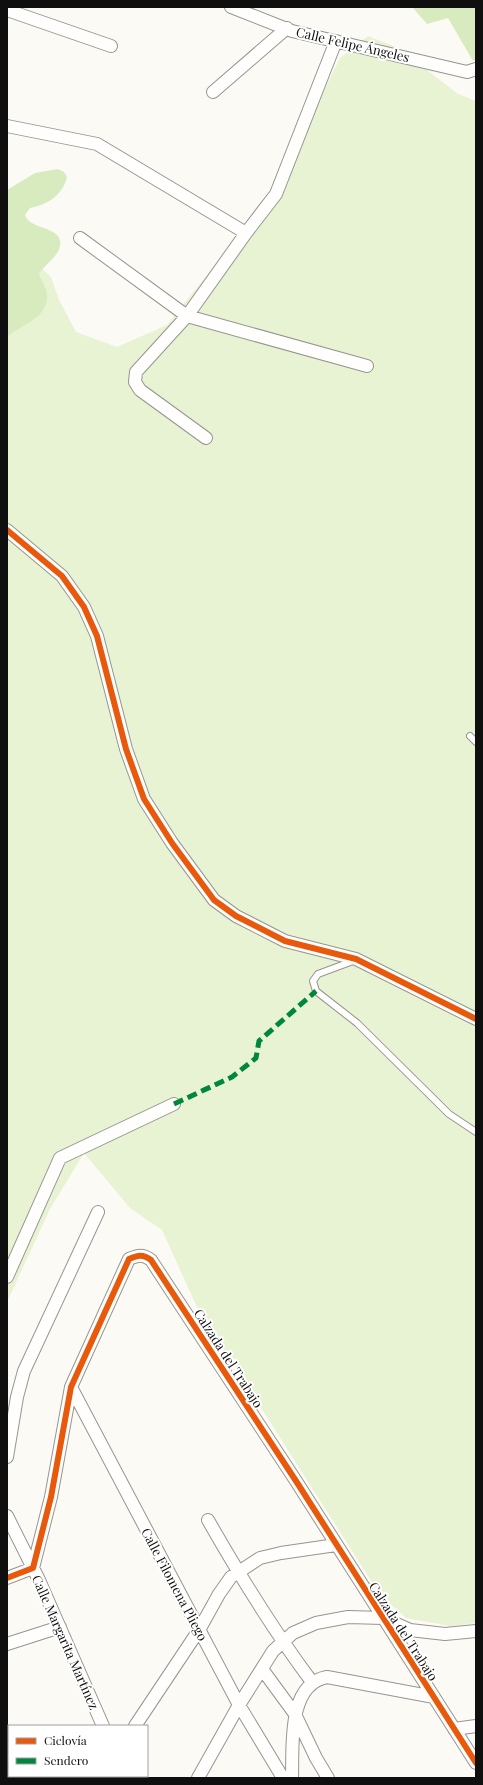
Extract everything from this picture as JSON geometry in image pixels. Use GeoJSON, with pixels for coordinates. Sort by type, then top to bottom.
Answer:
{"type":"FeatureCollection","features":[{"type":"Feature","properties":{"kind":"street","name":"Calle Felipe Ángeles"},"geometry":{"type":"LineString","coordinates":[[231,7],[287,28],[336,41],[467,72],[476,69]]}},
{"type":"Feature","properties":{"kind":"street"},"geometry":{"type":"LineString","coordinates":[[7,10],[111,46]]}},
{"type":"Feature","properties":{"kind":"street"},"geometry":{"type":"LineString","coordinates":[[213,92],[287,28]]}},
{"type":"Feature","properties":{"kind":"street"},"geometry":{"type":"LineString","coordinates":[[206,438],[140,390],[135,382],[136,372],[187,316],[246,233],[276,194],[336,41]]}},
{"type":"Feature","properties":{"kind":"street"},"geometry":{"type":"LineString","coordinates":[[7,126],[97,144],[246,233]]}},
{"type":"Feature","properties":{"kind":"street"},"geometry":{"type":"LineString","coordinates":[[80,238],[187,316],[367,366]]}},
{"type":"Feature","properties":{"kind":"street"},"geometry":{"type":"LineString","coordinates":[[7,530],[62,576],[84,607],[97,636],[126,749],[144,799],[172,843],[214,900],[236,916],[285,941],[356,959],[476,1019]]}},
{"type":"Feature","properties":{"kind":"street"},"geometry":{"type":"LineString","coordinates":[[7,1277],[60,1158],[174,1104]]}},
{"type":"Feature","properties":{"kind":"street"},"geometry":{"type":"LineString","coordinates":[[7,1457],[17,1397],[24,1371],[98,1212]]}},
{"type":"Feature","properties":{"kind":"street","name":"Calzada del Trabajo"},"geometry":{"type":"LineString","coordinates":[[33,1568],[51,1497],[71,1387],[129,1259],[137,1255],[144,1255],[151,1260],[476,1763]]}},
{"type":"Feature","properties":{"kind":"street","name":"Calle Filomena Pliego"},"geometry":{"type":"LineString","coordinates":[[71,1387],[239,1705],[283,1778]]}},
{"type":"Feature","properties":{"kind":"street","name":"Calle Margarita Martínez"},"geometry":{"type":"LineString","coordinates":[[7,1516],[60,1627],[103,1725]]}},
{"type":"Feature","properties":{"kind":"street"},"geometry":{"type":"LineString","coordinates":[[208,1520],[237,1571],[282,1642],[312,1682]]}},
{"type":"Feature","properties":{"kind":"street"},"geometry":{"type":"LineString","coordinates":[[136,1725],[199,1630],[231,1576],[260,1558],[281,1553],[336,1545]]}},
{"type":"Feature","properties":{"kind":"street"},"geometry":{"type":"LineString","coordinates":[[7,1578],[33,1568]]}},
{"type":"Feature","properties":{"kind":"street"},"geometry":{"type":"LineString","coordinates":[[198,1778],[239,1705],[273,1651],[293,1633],[316,1623],[348,1617],[383,1618],[410,1630],[445,1634],[476,1631]]}},
{"type":"Feature","properties":{"kind":"street"},"geometry":{"type":"LineString","coordinates":[[7,1644],[60,1627]]}},
{"type":"Feature","properties":{"kind":"street"},"geometry":{"type":"LineString","coordinates":[[262,1669],[295,1714],[316,1758],[328,1778]]}},
{"type":"Feature","properties":{"kind":"street"},"geometry":{"type":"LineString","coordinates":[[292,1778],[295,1714],[299,1703],[312,1682],[319,1678],[328,1677],[434,1697]]}},
{"type":"Feature","properties":{"kind":"street"},"geometry":{"type":"LineString","coordinates":[[454,1729],[476,1726]]}},
{"type":"Feature","properties":{"kind":"lane"},"geometry":{"type":"LineString","coordinates":[[470,736],[476,742]]}},
{"type":"Feature","properties":{"kind":"lane"},"geometry":{"type":"LineString","coordinates":[[356,959],[318,974],[314,981],[316,991],[357,1023],[449,1114],[476,1132]]}},
{"type":"Feature","properties":{"kind":"green space"},"geometry":{"type":"Polygon","coordinates":[[[412,7],[476,7],[476,60],[473,61],[448,18],[427,24],[412,7]]]}},
{"type":"Feature","properties":{"kind":"green space"},"geometry":{"type":"Polygon","coordinates":[[[368,36],[398,48],[458,94],[476,101],[476,1623],[450,1626],[406,1618],[380,1595],[197,1307],[162,1230],[130,1208],[84,1153],[50,1209],[7,1302],[7,242],[37,264],[51,277],[59,300],[76,332],[117,347],[167,325],[243,230],[282,175],[340,58],[368,36]]]}},
{"type":"Feature","properties":{"kind":"green space"},"geometry":{"type":"Polygon","coordinates":[[[58,169],[64,172],[67,177],[62,189],[48,202],[30,208],[25,215],[28,220],[33,223],[52,231],[60,240],[60,246],[57,254],[39,274],[47,294],[44,309],[33,320],[7,337],[7,190],[35,173],[58,169]]]}},
{"type":"Feature","properties":{"kind":"marked path"},"geometry":{"type":"LineString","coordinates":[[174,1104],[232,1077],[256,1058],[259,1041],[316,991]]}},
{"type":"Feature","properties":{"kind":"cycle path"},"geometry":{"type":"LineString","coordinates":[[7,530],[62,576],[84,607],[97,636],[126,749],[144,799],[172,843],[214,900],[236,916],[285,941],[356,959],[476,1019]]}},
{"type":"Feature","properties":{"kind":"cycle path"},"geometry":{"type":"LineString","coordinates":[[7,1578],[33,1568],[51,1497],[71,1387],[129,1259],[143,1256],[151,1260],[296,1481],[476,1763]]}}]}
